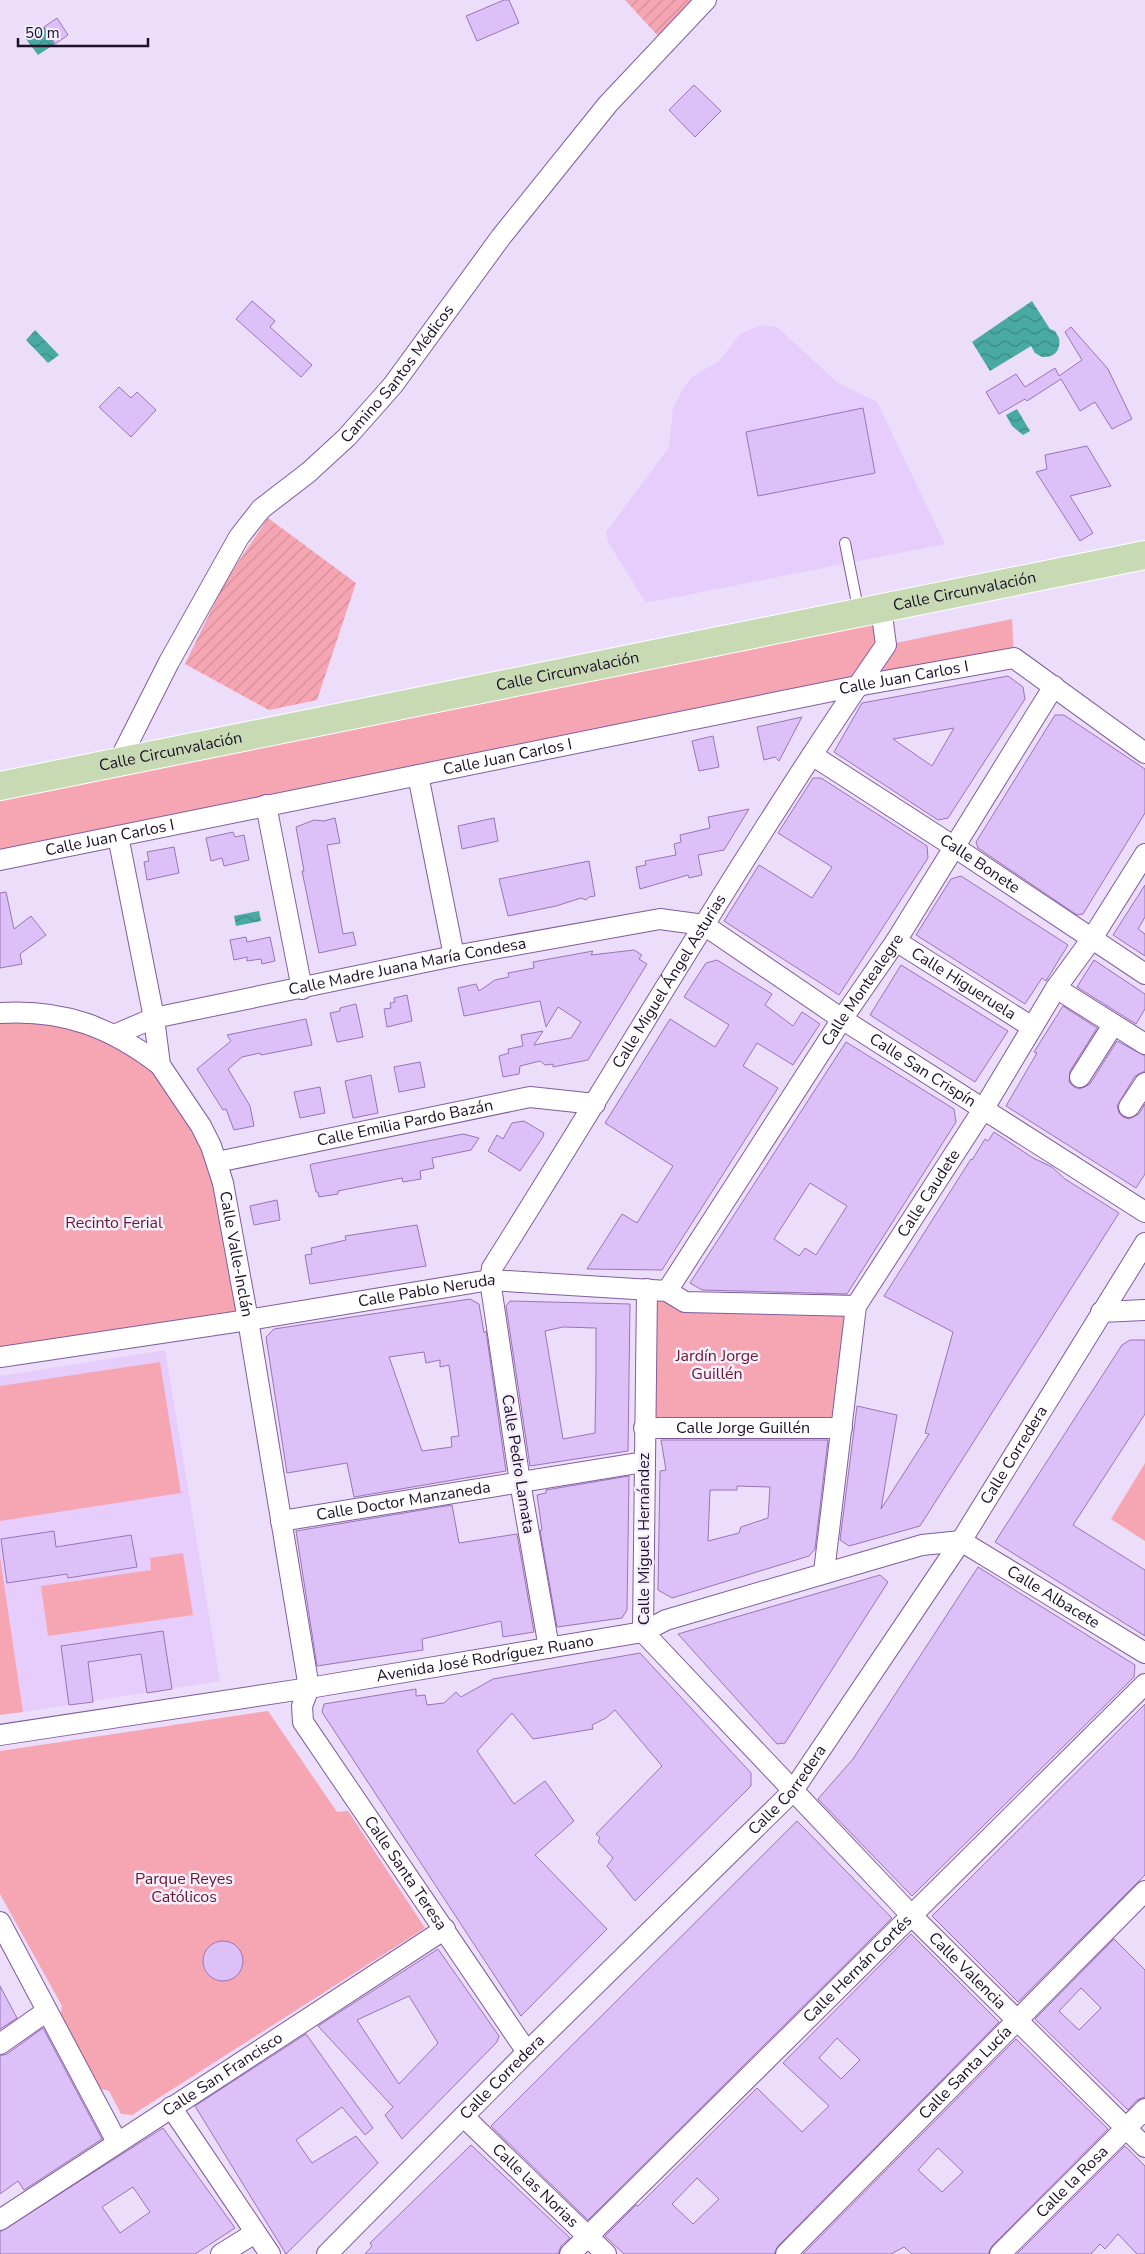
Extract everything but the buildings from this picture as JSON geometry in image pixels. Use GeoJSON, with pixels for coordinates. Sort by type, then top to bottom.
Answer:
{"type":"FeatureCollection","features":[{"type":"Feature","properties":{"kind":"main road","name":"Calle Circunvalación"},"geometry":{"type":"LineString","coordinates":[[0,786],[1142,556]]}},
{"type":"Feature","properties":{"kind":"street","name":"Camino Santos Médicos"},"geometry":{"type":"LineString","coordinates":[[118,763],[169,662],[239,536],[260,510],[309,472],[347,437],[367,415],[393,385],[501,237],[608,104],[706,0]]}},
{"type":"Feature","properties":{"kind":"street","name":"Calle Miguel Ángel Asturias"},"geometry":{"type":"LineString","coordinates":[[490,1280],[492,1268],[704,925],[812,755],[886,645],[870,610]]}},
{"type":"Feature","properties":{"kind":"street","name":"Calle Juan Carlos I"},"geometry":{"type":"LineString","coordinates":[[0,860],[858,686],[1014,658],[1054,686]]}},
{"type":"Feature","properties":{"kind":"street"},"geometry":{"type":"LineString","coordinates":[[1054,686],[1145,752]]}},
{"type":"Feature","properties":{"kind":"street","name":"Calle Montealegre"},"geometry":{"type":"LineString","coordinates":[[667,1291],[842,1019],[896,941],[953,846],[1054,686]]}},
{"type":"Feature","properties":{"kind":"street","name":"Calle Bonete"},"geometry":{"type":"LineString","coordinates":[[812,755],[953,846],[1090,940],[1145,974]]}},
{"type":"Feature","properties":{"kind":"street"},"geometry":{"type":"LineString","coordinates":[[418,776],[454,956]]}},
{"type":"Feature","properties":{"kind":"street"},"geometry":{"type":"LineString","coordinates":[[266,805],[302,989]]}},
{"type":"Feature","properties":{"kind":"street","name":"Calle Valle-Inclán"},"geometry":{"type":"LineString","coordinates":[[118,836],[154,1018],[160,1064],[193,1112],[211,1146],[217,1162],[248,1320],[309,1688]]}},
{"type":"Feature","properties":{"kind":"street","name":"Calle Caudete"},"geometry":{"type":"LineString","coordinates":[[824,1572],[856,1306],[984,1108],[1056,988],[1090,940],[1145,854]]}},
{"type":"Feature","properties":{"kind":"street","name":"Calle Madre Juana María Condesa"},"geometry":{"type":"LineString","coordinates":[[114,1035],[154,1018],[302,989],[454,956],[660,919],[704,925]]}},
{"type":"Feature","properties":{"kind":"street","name":"Calle San Crispín"},"geometry":{"type":"LineString","coordinates":[[704,925],[842,1019],[1145,1212]]}},
{"type":"Feature","properties":{"kind":"street","name":"Calle Higueruela"},"geometry":{"type":"LineString","coordinates":[[896,941],[1032,1027]]}},
{"type":"Feature","properties":{"kind":"street"},"geometry":{"type":"LineString","coordinates":[[1056,988],[1114,1025],[1143,1039]]}},
{"type":"Feature","properties":{"kind":"street"},"geometry":{"type":"LineString","coordinates":[[0,1013],[29,1012],[63,1016],[98,1026],[142,1050],[160,1064]]}},
{"type":"Feature","properties":{"kind":"street"},"geometry":{"type":"LineString","coordinates":[[1080,1077],[1114,1025]]}},
{"type":"Feature","properties":{"kind":"street"},"geometry":{"type":"LineString","coordinates":[[1129,1107],[1145,1083]]}},
{"type":"Feature","properties":{"kind":"street","name":"Calle Emilia Pardo Bazán"},"geometry":{"type":"LineString","coordinates":[[217,1162],[530,1097],[595,1104]]}},
{"type":"Feature","properties":{"kind":"street","name":"Calle Corredera"},"geometry":{"type":"LineString","coordinates":[[326,2254],[527,2052],[792,1792],[961,1541],[1101,1312],[1145,1244]]}},
{"type":"Feature","properties":{"kind":"street","name":"Calle Pablo Neruda"},"geometry":{"type":"LineString","coordinates":[[0,1357],[248,1320],[490,1280],[667,1291],[685,1302],[856,1306]]}},
{"type":"Feature","properties":{"kind":"street","name":"Calle Pedro Lamata"},"geometry":{"type":"LineString","coordinates":[[490,1280],[520,1482],[549,1648]]}},
{"type":"Feature","properties":{"kind":"street","name":"Calle Miguel Hernández"},"geometry":{"type":"LineString","coordinates":[[647,1289],[643,1632],[792,1792]]}},
{"type":"Feature","properties":{"kind":"street"},"geometry":{"type":"LineString","coordinates":[[1101,1312],[1145,1310]]}},
{"type":"Feature","properties":{"kind":"street","name":"Calle Jorge Guillén"},"geometry":{"type":"LineString","coordinates":[[644,1428],[842,1428]]}},
{"type":"Feature","properties":{"kind":"street","name":"Calle Doctor Manzaneda"},"geometry":{"type":"LineString","coordinates":[[281,1521],[644,1462]]}},
{"type":"Feature","properties":{"kind":"street","name":"Avenida José Rodríguez Ruano"},"geometry":{"type":"LineString","coordinates":[[0,1736],[309,1688],[643,1632],[666,1620],[824,1572],[922,1544],[961,1541]]}},
{"type":"Feature","properties":{"kind":"street","name":"Calle Albacete"},"geometry":{"type":"LineString","coordinates":[[961,1541],[1145,1654]]}},
{"type":"Feature","properties":{"kind":"street","name":"Calle Hernán Cortés"},"geometry":{"type":"LineString","coordinates":[[570,2254],[1145,1684]]}},
{"type":"Feature","properties":{"kind":"street","name":"Calle Santa Teresa"},"geometry":{"type":"LineString","coordinates":[[309,1688],[302,1706],[303,1722],[527,2052]]}},
{"type":"Feature","properties":{"kind":"street","name":"Calle Valencia"},"geometry":{"type":"LineString","coordinates":[[792,1792],[912,1916],[1145,2147]]}},
{"type":"Feature","properties":{"kind":"street","name":"Calle Santa Lucía"},"geometry":{"type":"LineString","coordinates":[[786,2254],[1145,1891]]}},
{"type":"Feature","properties":{"kind":"street"},"geometry":{"type":"LineString","coordinates":[[0,1922],[117,2142]]}},
{"type":"Feature","properties":{"kind":"street","name":"Calle San Francisco"},"geometry":{"type":"LineString","coordinates":[[0,2220],[445,1929]]}},
{"type":"Feature","properties":{"kind":"street"},"geometry":{"type":"LineString","coordinates":[[0,2044],[47,2011]]}},
{"type":"Feature","properties":{"kind":"street"},"geometry":{"type":"LineString","coordinates":[[172,2107],[270,2254]]}},
{"type":"Feature","properties":{"kind":"street","name":"Calle la Rosa"},"geometry":{"type":"LineString","coordinates":[[1000,2254],[1145,2109]]}},
{"type":"Feature","properties":{"kind":"street","name":"Calle las Norias"},"geometry":{"type":"LineString","coordinates":[[464,2117],[606,2254]]}},
{"type":"Feature","properties":{"kind":"street"},"geometry":{"type":"LineString","coordinates":[[222,2254],[255,2233]]}},
{"type":"Feature","properties":{"kind":"lane"},"geometry":{"type":"LineString","coordinates":[[845,543],[870,610]]}},
{"type":"Feature","properties":{"kind":"shaded area"},"geometry":{"type":"Polygon","coordinates":[[[761,325],[777,327],[838,383],[877,402],[945,544],[646,603],[608,542],[606,532],[669,447],[673,408],[684,387],[692,377],[719,361],[740,334],[761,325]]]}},
{"type":"Feature","properties":{"kind":"shaded area"},"geometry":{"type":"Polygon","coordinates":[[[165,1350],[220,1681],[23,1712],[0,1555],[0,1376],[165,1350]]]}},
{"type":"Feature","properties":{"kind":"green space"},"geometry":{"type":"Polygon","coordinates":[[[625,0],[693,0],[658,36],[625,0]]]}},
{"type":"Feature","properties":{"kind":"green space"},"geometry":{"type":"Polygon","coordinates":[[[268,518],[356,583],[317,700],[269,710],[185,664],[226,580],[268,518]]]}},
{"type":"Feature","properties":{"kind":"green space"},"geometry":{"type":"Polygon","coordinates":[[[881,608],[886,645],[1012,619],[1014,658],[0,860],[0,786],[881,608]]]}},
{"type":"Feature","properties":{"kind":"green space","name":"Recinto Ferial"},"geometry":{"type":"Polygon","coordinates":[[[0,1013],[129,1043],[201,1126],[248,1320],[0,1357],[0,1013]]]}},
{"type":"Feature","properties":{"kind":"green space","name":"Jardín Jorge Guillén"},"geometry":{"type":"Polygon","coordinates":[[[647,1289],[856,1306],[842,1428],[644,1428],[647,1289]]]}},
{"type":"Feature","properties":{"kind":"green space"},"geometry":{"type":"Polygon","coordinates":[[[160,1362],[181,1493],[0,1521],[0,1386],[160,1362]]]}},
{"type":"Feature","properties":{"kind":"green space"},"geometry":{"type":"Polygon","coordinates":[[[1145,1463],[1145,1541],[1111,1519],[1145,1463]]]}},
{"type":"Feature","properties":{"kind":"green space"},"geometry":{"type":"Polygon","coordinates":[[[183,1553],[193,1615],[48,1636],[41,1586],[151,1570],[150,1558],[183,1553]]]}},
{"type":"Feature","properties":{"kind":"green space"},"geometry":{"type":"Polygon","coordinates":[[[0,1556],[23,1712],[0,1715],[0,1556]]]}},
{"type":"Feature","properties":{"kind":"green space","name":"Parque Reyes Católicos"},"geometry":{"type":"Polygon","coordinates":[[[268,1711],[337,1812],[348,1811],[425,1928],[132,2115],[121,2114],[109,2091],[97,2088],[60,2018],[62,2006],[0,1894],[0,1751],[268,1711]]]}},
{"type":"Feature","properties":{"kind":"water"},"geometry":{"type":"Polygon","coordinates":[[[44,27],[55,44],[38,55],[26,39],[44,27]]]}},
{"type":"Feature","properties":{"kind":"water"},"geometry":{"type":"Polygon","coordinates":[[[1032,301],[1050,329],[1055,331],[1059,338],[1058,350],[1054,355],[1042,357],[1035,353],[1031,346],[990,371],[972,342],[1032,301]]]}},
{"type":"Feature","properties":{"kind":"water"},"geometry":{"type":"Polygon","coordinates":[[[35,330],[59,355],[48,363],[26,340],[35,330]]]}},
{"type":"Feature","properties":{"kind":"water"},"geometry":{"type":"Polygon","coordinates":[[[1017,409],[1030,431],[1023,435],[1012,426],[1006,415],[1017,409]]]}},
{"type":"Feature","properties":{"kind":"water"},"geometry":{"type":"Polygon","coordinates":[[[259,911],[261,921],[236,926],[234,916],[259,911]]]}}]}
